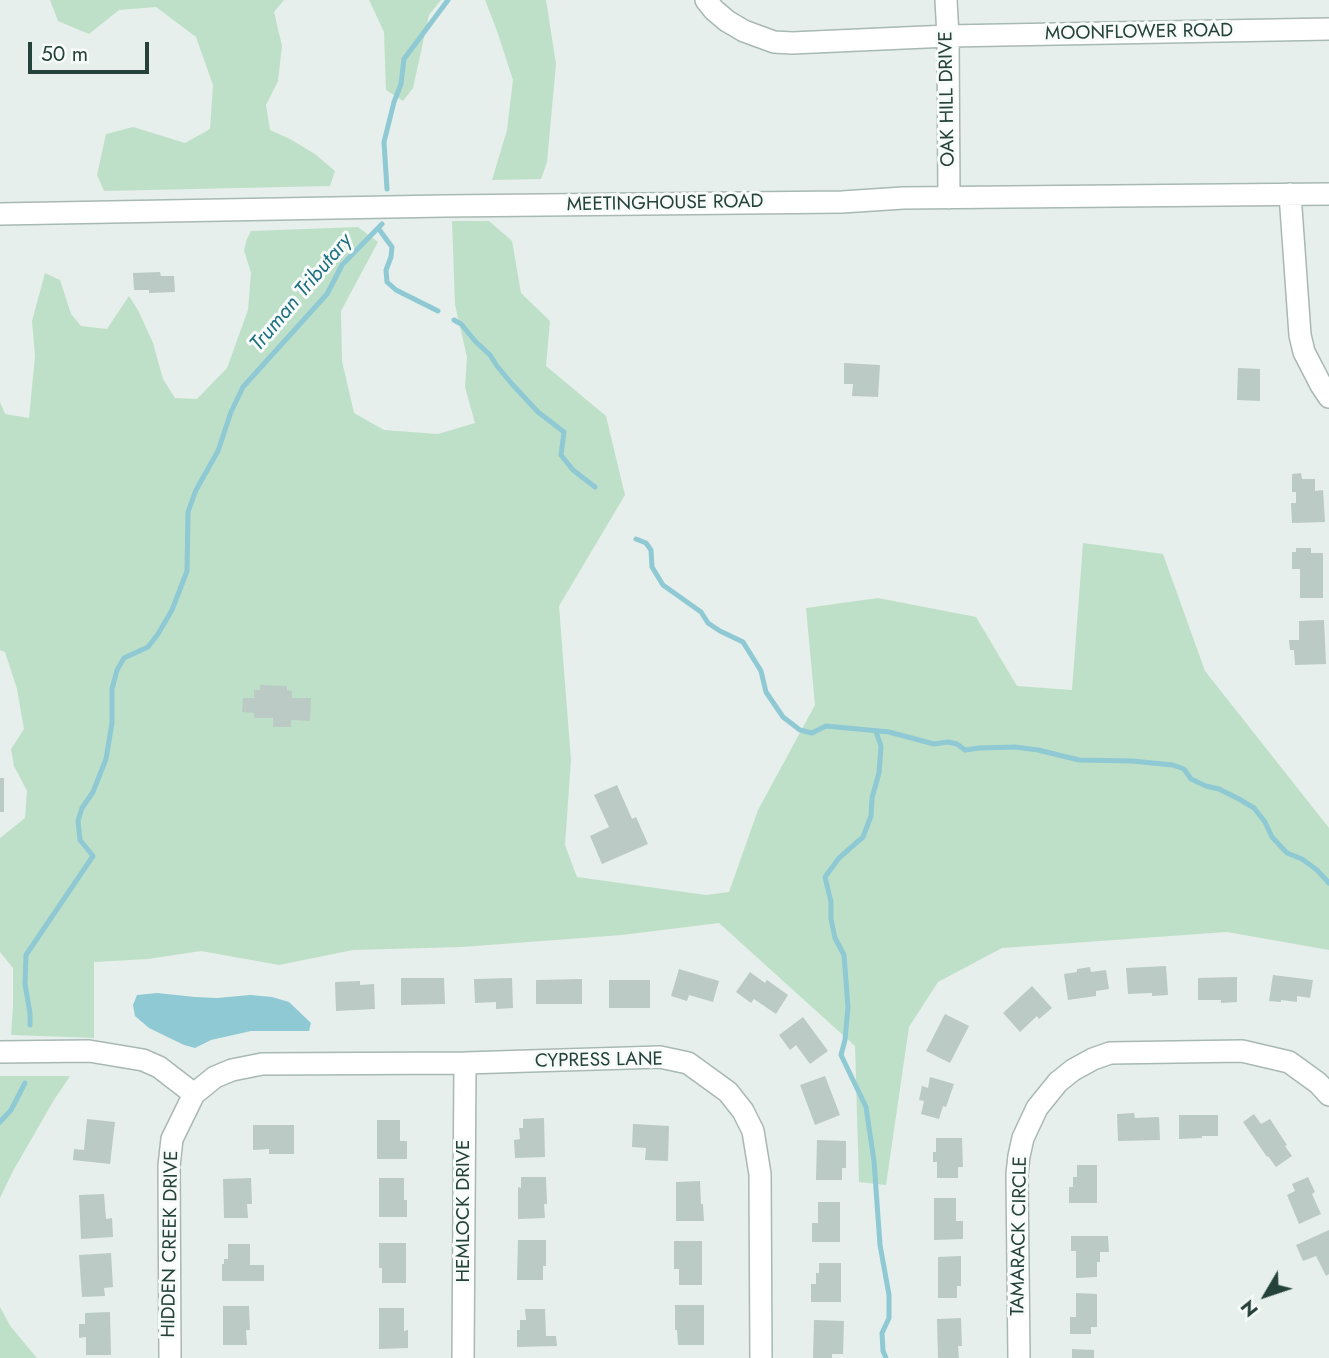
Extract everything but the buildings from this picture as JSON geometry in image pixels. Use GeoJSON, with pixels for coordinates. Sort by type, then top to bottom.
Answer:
{"type":"FeatureCollection","features":[{"type":"Feature","properties":{"kind":"street","name":"MOONFLOWER ROAD"},"geometry":{"type":"LineString","coordinates":[[706,0],[714,10],[736,26],[760,38],[792,43],[948,36],[1329,29]]}},
{"type":"Feature","properties":{"kind":"street","name":"OAK HILL DRIVE"},"geometry":{"type":"LineString","coordinates":[[946,0],[949,198]]}},
{"type":"Feature","properties":{"kind":"street"},"geometry":{"type":"LineString","coordinates":[[1290,194],[1300,335],[1308,361],[1329,397]]}},
{"type":"Feature","properties":{"kind":"street","name":"MEETINGHOUSE ROAD"},"geometry":{"type":"LineString","coordinates":[[0,214],[842,202],[903,198],[1329,194]]}},
{"type":"Feature","properties":{"kind":"street"},"geometry":{"type":"LineString","coordinates":[[0,1052],[89,1051],[143,1060],[159,1067],[194,1094]]}},
{"type":"Feature","properties":{"kind":"street","name":"TAMARACK CIRCLE"},"geometry":{"type":"LineString","coordinates":[[1019,1358],[1019,1156],[1033,1115],[1058,1082],[1093,1059],[1111,1054],[1242,1051],[1289,1062],[1318,1083],[1329,1095]]}},
{"type":"Feature","properties":{"kind":"street","name":"CYPRESS LANE"},"geometry":{"type":"LineString","coordinates":[[194,1094],[215,1077],[232,1070],[262,1064],[465,1063],[660,1057],[688,1063],[729,1091],[753,1131],[760,1174],[761,1358]]}},
{"type":"Feature","properties":{"kind":"street","name":"HEMLOCK DRIVE"},"geometry":{"type":"LineString","coordinates":[[463,1358],[465,1063]]}},
{"type":"Feature","properties":{"kind":"street","name":"HIDDEN CREEK DRIVE"},"geometry":{"type":"LineString","coordinates":[[170,1358],[169,1166],[172,1139],[194,1094]]}},
{"type":"Feature","properties":{"kind":"green space"},"geometry":{"type":"Polygon","coordinates":[[[50,0],[284,0],[274,12],[282,46],[278,81],[266,105],[270,130],[315,154],[335,171],[330,186],[104,191],[97,175],[106,134],[133,127],[185,143],[210,129],[213,85],[196,37],[156,7],[119,10],[89,34],[58,21],[50,0]]]}},
{"type":"Feature","properties":{"kind":"green space"},"geometry":{"type":"Polygon","coordinates":[[[369,0],[441,0],[429,15],[413,88],[403,101],[386,90],[384,32],[369,0]]]}},
{"type":"Feature","properties":{"kind":"green space"},"geometry":{"type":"Polygon","coordinates":[[[485,0],[546,0],[556,64],[547,162],[541,179],[492,180],[507,130],[513,80],[485,0]]]}},
{"type":"Feature","properties":{"kind":"green space"},"geometry":{"type":"Polygon","coordinates":[[[452,221],[489,221],[512,241],[521,293],[550,321],[546,366],[606,416],[625,495],[559,606],[571,760],[565,845],[577,877],[706,895],[729,892],[758,810],[815,705],[806,608],[878,598],[976,617],[1017,686],[1072,690],[1083,543],[1163,554],[1205,671],[1329,828],[1329,950],[1227,932],[1002,948],[938,982],[909,1027],[886,1185],[859,1182],[855,1046],[719,923],[622,935],[462,947],[353,950],[279,965],[201,951],[148,959],[94,962],[94,1038],[11,1035],[13,968],[0,952],[0,838],[25,818],[27,791],[14,766],[11,749],[24,729],[17,689],[5,652],[0,650],[0,402],[5,414],[29,418],[35,356],[32,321],[45,273],[60,280],[71,314],[81,326],[107,329],[129,296],[153,343],[163,379],[175,398],[197,399],[227,368],[248,310],[251,273],[244,250],[251,231],[358,227],[378,242],[341,311],[342,361],[354,413],[384,430],[438,434],[475,423],[465,387],[467,357],[455,305],[452,221]]]}},
{"type":"Feature","properties":{"kind":"green space"},"geometry":{"type":"Polygon","coordinates":[[[0,1076],[70,1076],[13,1171],[0,1198],[0,1076]]]}},
{"type":"Feature","properties":{"kind":"green space"},"geometry":{"type":"Polygon","coordinates":[[[0,1307],[11,1327],[37,1358],[0,1358],[0,1307]]]}},
{"type":"Feature","properties":{"kind":"water"},"geometry":{"type":"Polygon","coordinates":[[[157,993],[217,998],[250,995],[272,997],[289,1002],[311,1023],[309,1031],[251,1031],[211,1040],[195,1048],[149,1028],[135,1016],[133,1005],[137,995],[157,993]]]}},
{"type":"Feature","properties":{"kind":"waterway"},"geometry":{"type":"LineString","coordinates":[[387,189],[384,142],[401,84],[404,59],[448,0]]}},
{"type":"Feature","properties":{"kind":"waterway","name":"Truman Tributary"},"geometry":{"type":"LineString","coordinates":[[30,1025],[25,984],[26,955],[93,856],[80,840],[78,821],[106,759],[112,723],[112,689],[117,670],[124,658],[148,647],[172,610],[187,571],[188,512],[196,490],[218,451],[243,387],[327,294],[342,265],[382,224]]}},
{"type":"Feature","properties":{"kind":"waterway"},"geometry":{"type":"LineString","coordinates":[[378,228],[392,247],[386,270],[387,282],[396,290],[438,311]]}},
{"type":"Feature","properties":{"kind":"waterway"},"geometry":{"type":"LineString","coordinates":[[454,320],[490,355],[538,412],[564,432],[561,455],[573,470],[595,487]]}},
{"type":"Feature","properties":{"kind":"waterway"},"geometry":{"type":"LineString","coordinates":[[636,539],[646,543],[651,550],[652,567],[663,585],[701,612],[708,623],[743,642],[761,671],[766,692],[783,717],[800,730],[812,733],[826,726],[889,732],[934,744],[948,742],[965,750],[1015,747],[1079,760],[1173,765],[1184,769],[1191,779],[1219,789],[1254,808],[1272,837],[1287,853],[1302,859],[1329,883]]}},
{"type":"Feature","properties":{"kind":"waterway"},"geometry":{"type":"LineString","coordinates":[[876,732],[881,746],[871,816],[863,837],[839,858],[825,877],[835,938],[844,955],[848,1007],[841,1055],[866,1107],[874,1161],[880,1245],[889,1295],[889,1318],[882,1333],[886,1358]]}},
{"type":"Feature","properties":{"kind":"waterway","name":"Truman Tributary"},"geometry":{"type":"LineString","coordinates":[[0,1122],[11,1110],[25,1083]]}}]}
